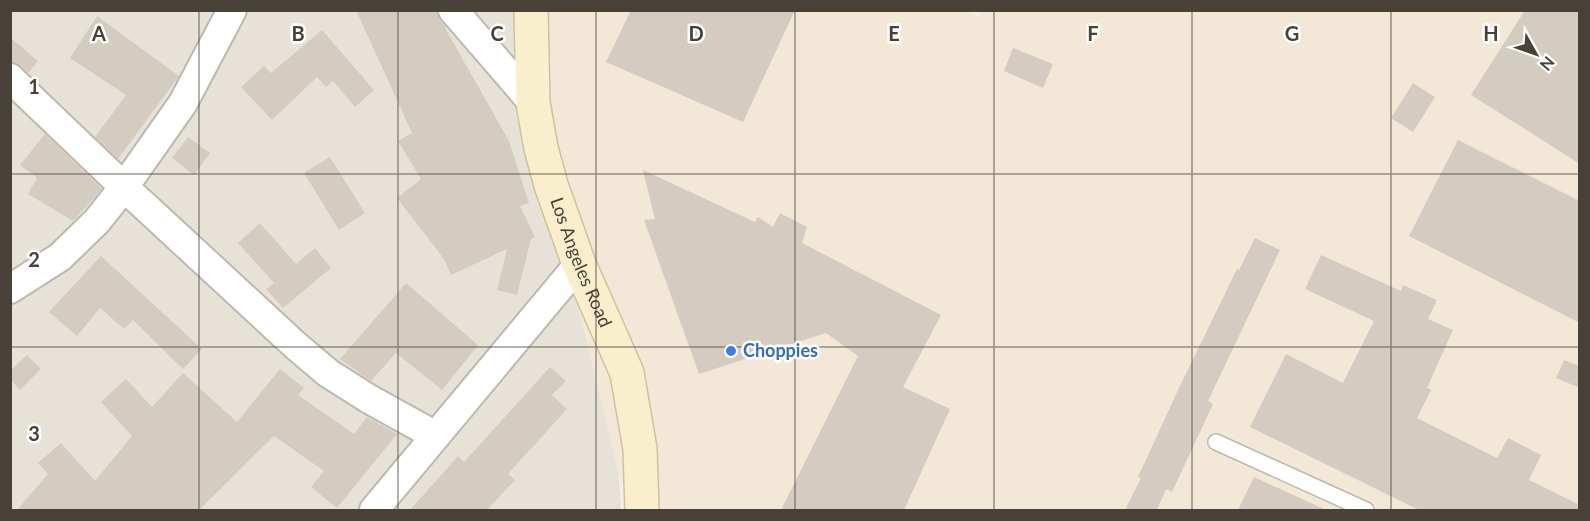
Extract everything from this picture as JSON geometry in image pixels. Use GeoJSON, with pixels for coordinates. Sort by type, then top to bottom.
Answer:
{"type":"FeatureCollection","features":[{"type":"Feature","properties":{"kind":"main road","name":"Los Angeles Road"},"geometry":{"type":"LineString","coordinates":[[531,10],[533,103],[541,148],[551,185],[579,264],[627,373],[640,449],[638,509]]}},
{"type":"Feature","properties":{"kind":"street"},"geometry":{"type":"LineString","coordinates":[[10,289],[60,257],[97,221],[183,103],[232,10]]}},
{"type":"Feature","properties":{"kind":"street"},"geometry":{"type":"LineString","coordinates":[[453,10],[533,103]]}},
{"type":"Feature","properties":{"kind":"street"},"geometry":{"type":"LineString","coordinates":[[10,78],[124,187],[327,373],[436,436]]}},
{"type":"Feature","properties":{"kind":"street"},"geometry":{"type":"LineString","coordinates":[[374,510],[579,264]]}},
{"type":"Feature","properties":{"kind":"lane"},"geometry":{"type":"LineString","coordinates":[[1216,442],[1366,510]]}},
{"type":"Feature","properties":{"kind":"shaded area"},"geometry":{"type":"Polygon","coordinates":[[[965,10],[979,16],[983,10],[1579,11],[1579,510],[633,510],[619,474],[550,192],[544,11],[965,10]]]}},
{"type":"Feature","properties":{"kind":"shaded area"},"geometry":{"type":"Polygon","coordinates":[[[10,11],[544,11],[550,192],[619,474],[621,510],[11,510],[10,11]]]}},
{"type":"Feature","properties":{"kind":"building"},"geometry":{"type":"Polygon","coordinates":[[[356,10],[437,10],[440,20],[509,141],[529,203],[520,206],[535,237],[531,239],[517,295],[497,290],[507,249],[451,275],[444,259],[397,198],[421,179],[398,141],[412,133],[356,10]]]}},
{"type":"Feature","properties":{"kind":"building"},"geometry":{"type":"Polygon","coordinates":[[[631,10],[795,10],[743,122],[606,62],[631,10]]]}},
{"type":"Feature","properties":{"kind":"building"},"geometry":{"type":"Polygon","coordinates":[[[1525,10],[1580,10],[1580,164],[1471,95],[1525,10]]]}},
{"type":"Feature","properties":{"kind":"building"},"geometry":{"type":"Polygon","coordinates":[[[97,16],[179,76],[118,159],[95,137],[126,95],[70,58],[97,16]]]}},
{"type":"Feature","properties":{"kind":"building"},"geometry":{"type":"Polygon","coordinates":[[[322,30],[374,90],[355,107],[333,81],[326,87],[317,77],[272,120],[241,87],[264,66],[271,73],[322,30]]]}},
{"type":"Feature","properties":{"kind":"building"},"geometry":{"type":"Polygon","coordinates":[[[10,37],[38,61],[28,73],[21,66],[10,62],[10,37]]]}},
{"type":"Feature","properties":{"kind":"building"},"geometry":{"type":"Polygon","coordinates":[[[1013,48],[1053,64],[1043,88],[1004,71],[1013,48]]]}},
{"type":"Feature","properties":{"kind":"building"},"geometry":{"type":"Polygon","coordinates":[[[1413,83],[1435,97],[1413,132],[1391,118],[1413,83]]]}},
{"type":"Feature","properties":{"kind":"building"},"geometry":{"type":"Polygon","coordinates":[[[45,134],[102,189],[73,221],[28,194],[37,178],[20,165],[45,134]]]}},
{"type":"Feature","properties":{"kind":"building"},"geometry":{"type":"Polygon","coordinates":[[[188,137],[210,153],[194,175],[172,158],[188,137]]]}},
{"type":"Feature","properties":{"kind":"building"},"geometry":{"type":"Polygon","coordinates":[[[1458,140],[1580,201],[1580,323],[1409,236],[1458,140]]]}},
{"type":"Feature","properties":{"kind":"building"},"geometry":{"type":"Polygon","coordinates":[[[330,157],[365,213],[339,230],[304,173],[330,157]]]}},
{"type":"Feature","properties":{"kind":"building","name":"Choppies"},"geometry":{"type":"Polygon","coordinates":[[[643,170],[755,222],[758,217],[773,227],[780,213],[807,227],[802,243],[941,315],[903,387],[950,409],[904,510],[781,510],[858,356],[826,333],[699,374],[644,220],[655,219],[643,170]]]}},
{"type":"Feature","properties":{"kind":"building"},"geometry":{"type":"Polygon","coordinates":[[[260,223],[296,264],[315,248],[331,268],[283,308],[266,289],[274,283],[238,243],[260,223]]]}},
{"type":"Feature","properties":{"kind":"building"},"geometry":{"type":"Polygon","coordinates":[[[1255,238],[1280,250],[1208,401],[1213,404],[1172,492],[1166,489],[1157,510],[1125,510],[1179,388],[1237,269],[1239,270],[1255,238]]]}},
{"type":"Feature","properties":{"kind":"building"},"geometry":{"type":"Polygon","coordinates":[[[1321,255],[1401,291],[1403,285],[1437,300],[1428,319],[1453,330],[1427,388],[1431,390],[1417,418],[1497,458],[1508,438],[1541,455],[1529,480],[1580,505],[1580,510],[1419,510],[1250,427],[1286,354],[1343,383],[1374,321],[1305,289],[1321,255]]]}},
{"type":"Feature","properties":{"kind":"building"},"geometry":{"type":"Polygon","coordinates":[[[101,256],[202,349],[183,369],[133,320],[124,329],[100,308],[77,336],[49,312],[101,256]]]}},
{"type":"Feature","properties":{"kind":"building"},"geometry":{"type":"Polygon","coordinates":[[[406,283],[478,345],[442,390],[396,353],[371,381],[340,359],[406,283]]]}},
{"type":"Feature","properties":{"kind":"building"},"geometry":{"type":"Polygon","coordinates":[[[27,355],[41,369],[20,390],[10,379],[10,371],[27,355]]]}},
{"type":"Feature","properties":{"kind":"building"},"geometry":{"type":"Polygon","coordinates":[[[1564,360],[1580,366],[1580,388],[1556,378],[1564,360]]]}},
{"type":"Feature","properties":{"kind":"building"},"geometry":{"type":"Polygon","coordinates":[[[550,367],[566,381],[552,395],[567,409],[508,474],[515,480],[487,510],[410,510],[458,456],[464,462],[550,367]]]}},
{"type":"Feature","properties":{"kind":"building"},"geometry":{"type":"Polygon","coordinates":[[[280,369],[304,388],[298,395],[354,434],[367,417],[397,434],[337,508],[311,487],[324,471],[274,436],[199,510],[17,510],[48,474],[38,463],[61,443],[95,481],[132,436],[101,402],[126,379],[152,407],[183,373],[237,422],[280,369]]]}},
{"type":"Feature","properties":{"kind":"building"},"geometry":{"type":"Polygon","coordinates":[[[1254,477],[1326,510],[1238,510],[1254,477]]]}},
{"type":"Feature","properties":{"kind":"place","name":"Choppies"},"geometry":{"type":"Point","coordinates":[731,351]}}]}
